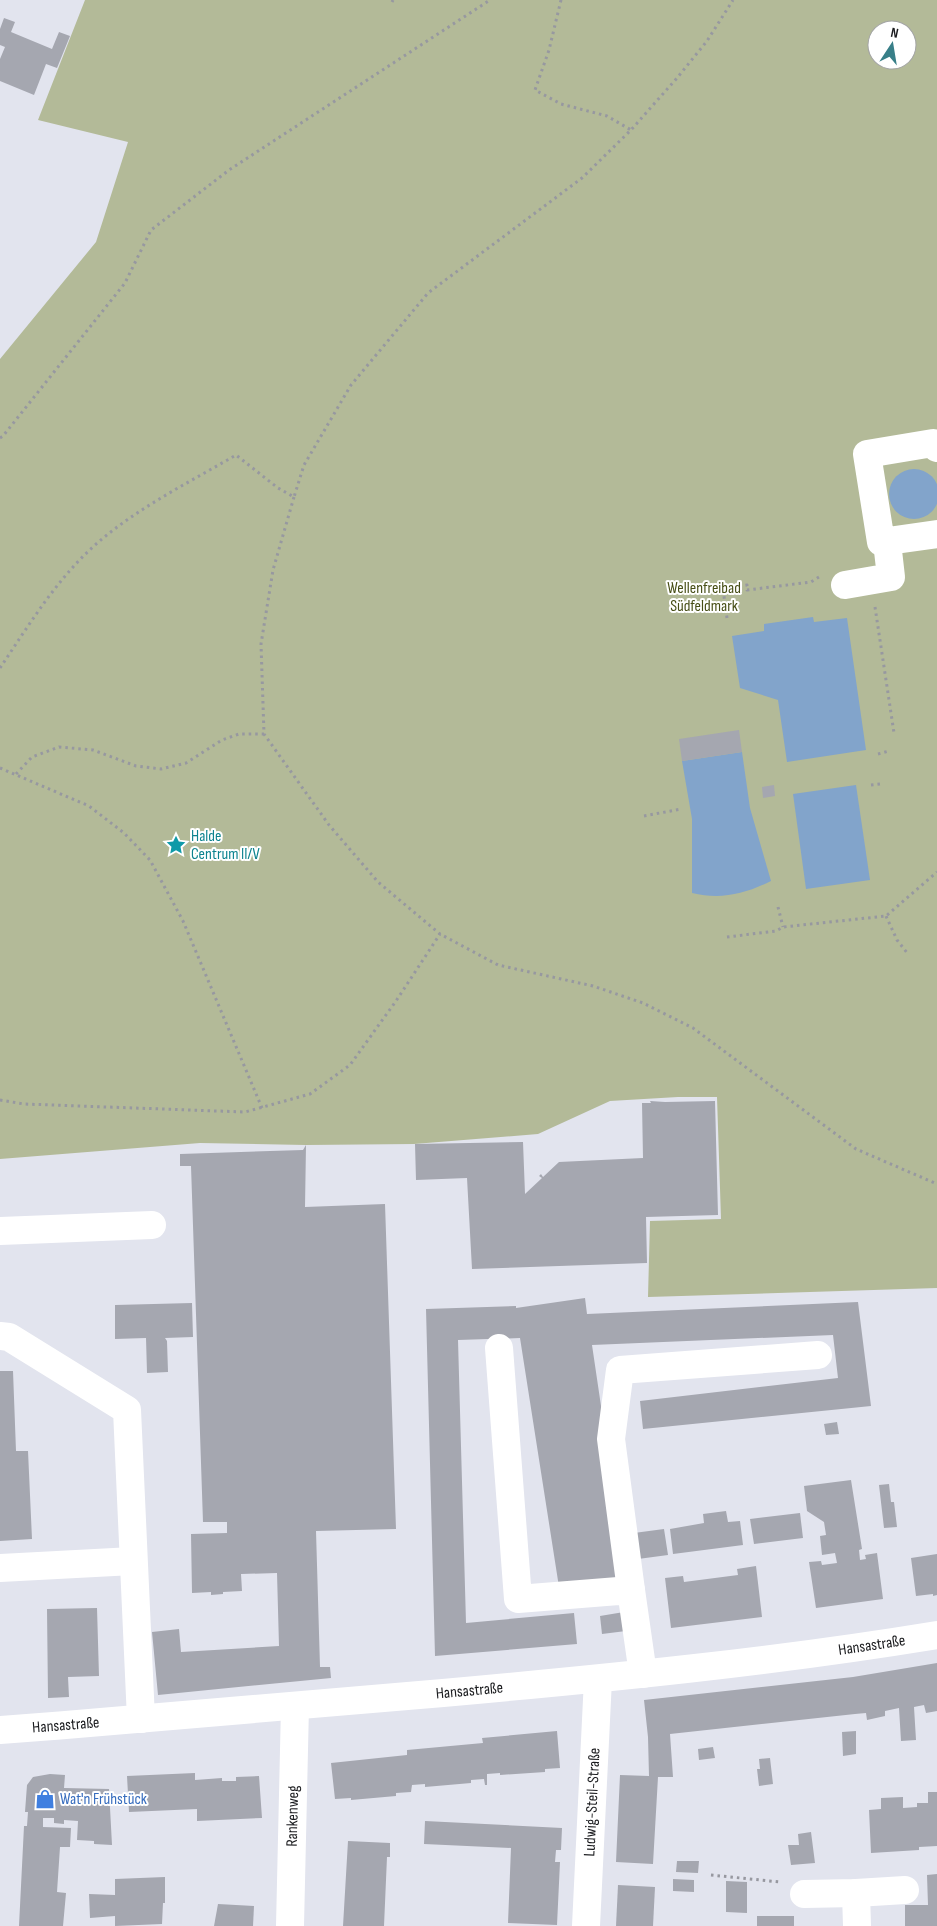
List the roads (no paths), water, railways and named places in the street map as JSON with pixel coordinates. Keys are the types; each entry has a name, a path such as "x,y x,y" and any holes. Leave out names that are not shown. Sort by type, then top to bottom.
{"street":[{"path":"937,448 933,443 867,454 881,542 937,534"},
{"path":"846,580 891,578 887,542"},
{"path":"0,1231 152,1225"},
{"path":"0,1336 9,1337 127,1410 141,1719"},
{"path":"499,1348 518,1599 631,1590"},
{"path":"643,1674 611,1439 620,1370 818,1355"},
{"path":"0,1568 134,1561"},
{"name":"Hansastraße","path":"0,1730 598,1679 806,1655 937,1635"},
{"name":"Ludwig-Steil-Straße","path":"586,1926 598,1679"},
{"name":"Rankenweg","path":"290,1926 295,1706"},
{"path":"804,1894 905,1890"},
{"path":"856,1893 857,1926"}],"water":[{"path":"914,469 932,476 939,494 932,512 914,519 896,512 889,494 896,476"},
{"path":"813,617 814,622 847,618 866,750 787,762 778,700 740,688 732,636 764,631 764,624"},
{"path":"742,752 750,808 771,881 752,889 723,896 692,893 692,819 682,761"},
{"path":"856,785 870,880 806,889 793,794"}],"place":[{"name":"Halde Centrum II/V","path":"176,845"},
{"name":"Wat'n Frühstück","path":"45,1799"}],"park label":[{"name":"Wellenfreibad Südfeldmark","path":"704,597"}]}
